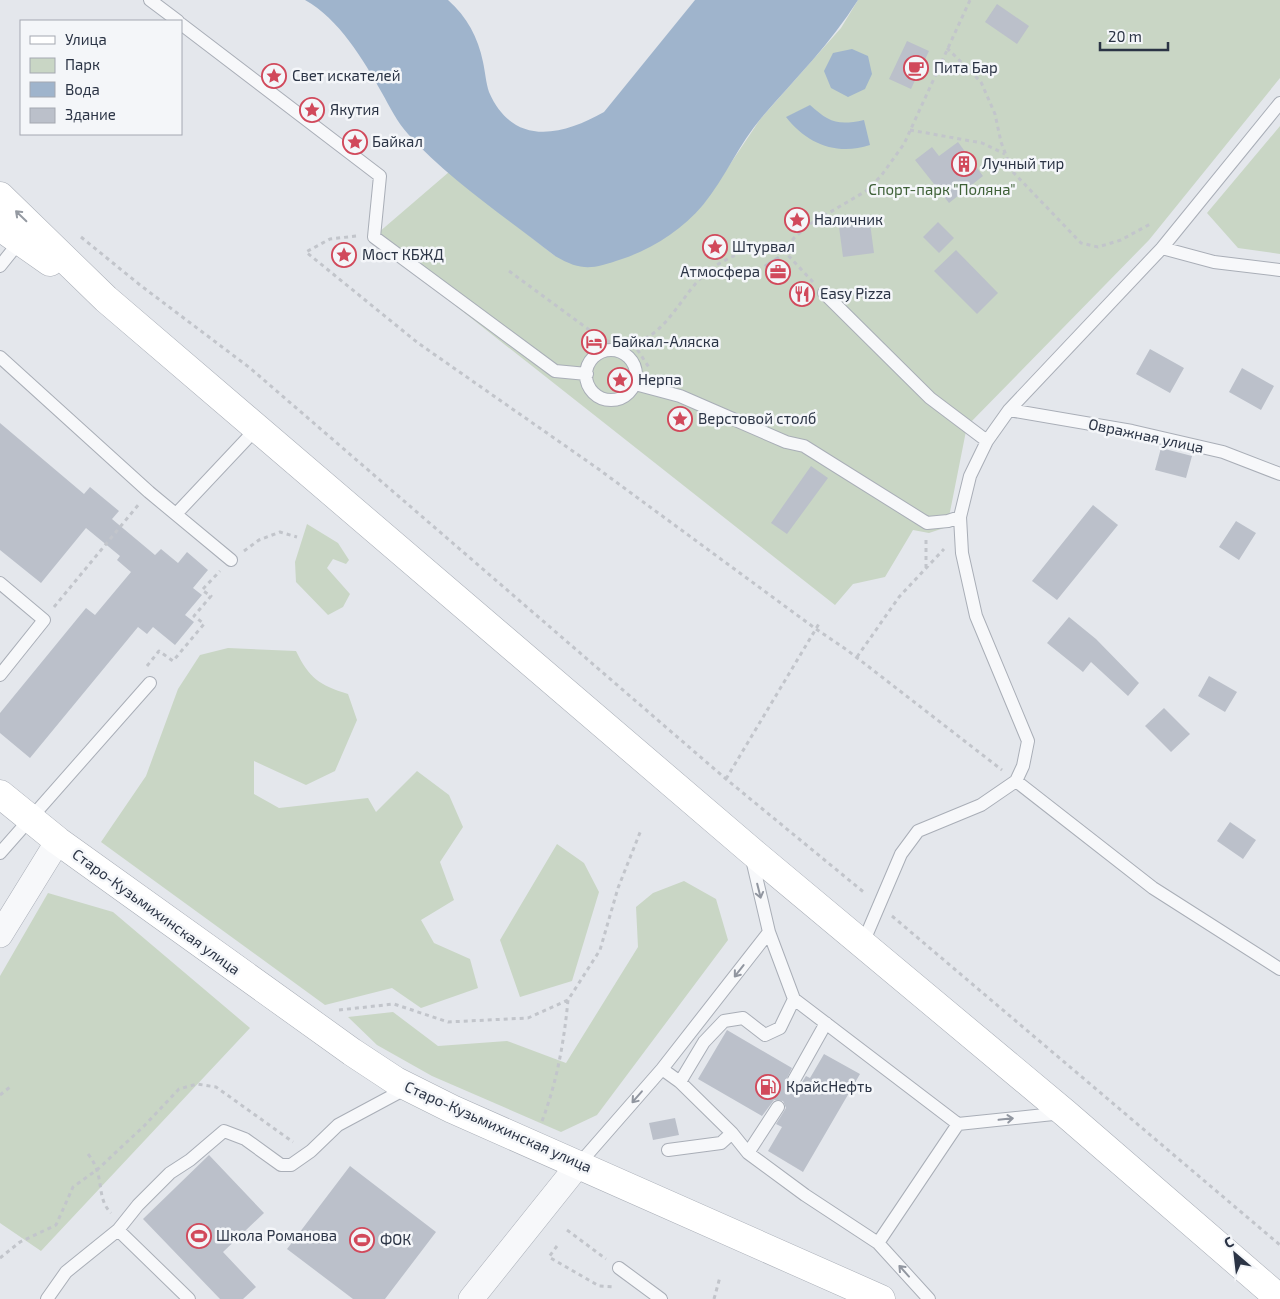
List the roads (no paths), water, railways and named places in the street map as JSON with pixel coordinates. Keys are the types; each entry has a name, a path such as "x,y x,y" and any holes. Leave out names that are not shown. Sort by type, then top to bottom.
{"main road":[{"path":"0,196 106,299 750,850 1065,1113 1280,1299"},
{"path":"10,234 106,299"},
{"name":"Старо-Кузьмихинская улица","path":"0,794 58,841 352,1052 408,1087 452,1109 881,1299"}],"street":[{"path":"0,935 58,841"},
{"path":"471,1299 579,1164"}],"lane":[{"path":"150,0 177,20"},
{"path":"182,25 380,176 374,236 555,372 587,374"},
{"path":"863,943 901,854 918,831 981,805 1016,781 1023,766 1028,741 976,616 962,553 960,517 970,476 987,441 1009,410 1162,248 1280,103"},
{"path":"0,266 10,234"},
{"path":"1162,248 1214,262 1280,270"},
{"path":"824,293 930,398 987,441"},
{"path":"610,350 619,351 632,360 636,368 635,384 624,396 608,400 594,392 589,386 587,374 590,362 595,355 610,350"},
{"path":"0,357 149,492 231,560"},
{"path":"635,384 680,396 786,442 804,446 927,523 948,522 960,517"},
{"name":"Овражная улица","path":"1009,410 1132,431 1222,452 1280,474"},
{"path":"176,514 257,428"},
{"path":"0,583 44,620 0,675"},
{"path":"0,853 150,682"},
{"path":"1016,781 1154,888 1280,969"},
{"path":"750,850 769,932 794,999 958,1124 1065,1113"},
{"path":"579,1164 662,1069 769,932"},
{"path":"680,1082 704,1042 724,1021 743,1018 765,1035 780,1028 794,999"},
{"path":"794,1080 826,1023"},
{"path":"662,1069 680,1082 732,1133 748,1153 805,1195 878,1243 929,1299"},
{"path":"47,1299 66,1272 120,1227 170,1173 190,1160 224,1131 245,1139 281,1165 291,1165 338,1125 408,1087"},
{"path":"748,1153 778,1107"},
{"path":"878,1243 958,1124"},
{"path":"668,1150 722,1143 732,1133"},
{"path":"120,1227 189,1299"},
{"path":"619,1268 662,1299"}],"water":[{"path":"305,0 448,0 461,13 475,36 481,53 489,92 499,110 511,122 525,129 540,132 572,127 604,112 695,0 858,0 824,46 754,127 711,195 686,223 666,238 633,255 595,267 581,267 555,256 460,183 424,151 400,124 367,67 349,41 329,18"},
{"path":"852,49 868,56 872,74 865,89 848,97 831,88 824,71 833,53"},
{"path":"810,105 828,119 834,121 847,123 864,120 870,145 846,149 834,148 813,141 786,117"}],"place":[{"name":"Пита Бар","path":"916,68"},
{"name":"Свет искателей","path":"274,76"},
{"name":"Якутия","path":"312,110"},
{"name":"Байкал","path":"355,142"},
{"name":"Лучный тир","path":"964,164"},
{"name":"Наличник","path":"797,220"},
{"name":"Штурвал","path":"715,247"},
{"name":"Мост КБЖД","path":"344,255"},
{"name":"Атмосфера","path":"778,272"},
{"name":"Easy Pizza","path":"802,294"},
{"name":"Байкал-Аляска","path":"594,342"},
{"name":"Нерпа","path":"620,380"},
{"name":"Верстовой столб","path":"680,419"},
{"name":"КрайсНефть","path":"768,1087"},
{"name":"Школа Романова","path":"199,1236"},
{"name":"ФОК","path":"362,1240"}],"park label":[{"name":"Спорт-парк \"Поляна\"","path":"942,190"}]}
